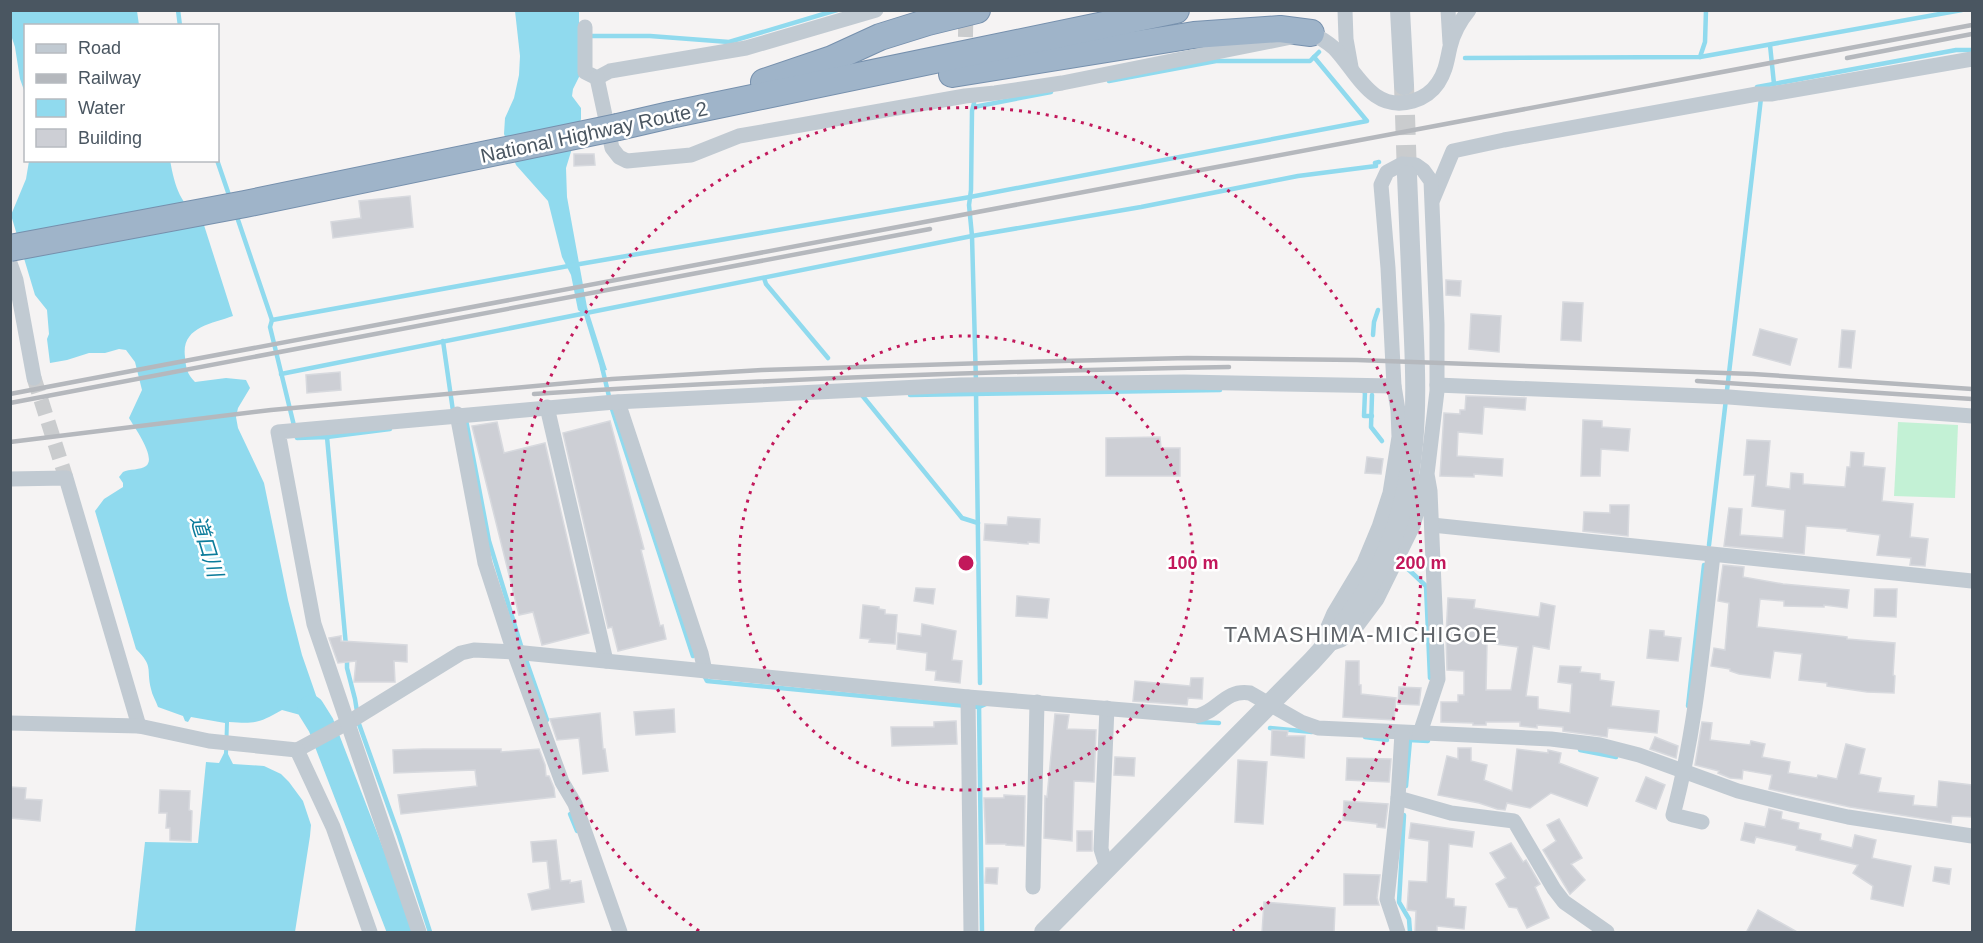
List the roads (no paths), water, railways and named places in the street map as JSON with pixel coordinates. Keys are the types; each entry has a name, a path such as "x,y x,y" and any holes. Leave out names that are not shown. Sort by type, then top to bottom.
{"highway":[{"path":"670,115 832,59 880,37 977,10"},
{"name":"National Highway Route 2","path":"10,248 246,204 1176,10"},
{"path":"784,92 832,95 1194,35 1280,29 1311,33"}],"street":[{"path":"597,78 610,71 746,48 876,10"},
{"path":"1346,10 1346,39 1352,70"},
{"path":"1400,10 1404,85"},
{"path":"1448,10 1450,46"},
{"path":"597,78 612,148 619,157 627,161 691,155 739,136 965,88 996,93 1062,83 1311,33 1333,47 1362,85 1377,97 1395,103 1410,102 1428,94 1440,81 1450,46 1459,24 1469,10"},
{"path":"585,34 585,72 597,78"},
{"path":"1433,199 1453,152 1504,140 1760,94 1972,59"},
{"path":"1396,165 1416,165 1428,176 1433,199 1437,385 1427,474 1413,526 1377,599 1353,631 1327,645 1328,627 1364,563 1390,493 1399,437 1381,184 1384,176 1396,165"},
{"path":"1044,933 1327,645 1357,604 1382,563 1408,484 1415,428 1416,378 1407,176"},
{"path":"10,263 16,280 34,378"},
{"path":"419,933 355,718 314,624 278,432 616,405 960,385 1184,382 1394,386"},
{"path":"1437,385 1726,397 1972,416"},
{"path":"616,405 670,557 705,671"},
{"path":"548,411 606,661"},
{"path":"458,419 485,562 520,653 562,782 575,804 620,933"},
{"path":"1420,733 1438,679 1432,525 1427,474"},
{"path":"10,479 66,478 139,726"},
{"path":"1432,525 1972,581"},
{"path":"1702,822 1673,815 1691,737 1713,555"},
{"path":"10,723 139,726 209,741 250,746 303,747 355,718 461,652 474,650 705,671 968,704 1037,706 1107,713 1201,716 1226,697 1243,692 1250,693 1301,722 1318,728 1551,739 1600,745 1639,755 1738,791 1794,805 1848,817 1972,836"},
{"path":"968,704 971,933"},
{"path":"1033,887 1037,706"},
{"path":"1107,713 1101,849 1107,868"},
{"path":"1398,933 1387,898 1398,798 1402,733"},
{"path":"303,747 370,933"},
{"path":"1398,798 1451,813 1514,821 1547,879 1564,902 1607,933"}],"water":[{"path":"11,10 137,11 139,24 24,24 24,90 11,35"},
{"path":"515,11 579,11 579,77 572,96 581,108 581,119 566,168 567,197 587,307 607,370 601,371 584,315 578,310 571,275 562,257 548,201 516,165 504,134 505,118 514,98 519,75 520,56"},
{"path":"29,162 170,162 180,194 189,208 203,222 233,316 199,328 193,333 185,347 186,368 195,382 226,378 246,380 250,388 238,408 236,417 238,428 264,483 288,600 302,655 319,704 332,721 315,733 304,716 282,710 257,722 229,722 228,754 233,764 264,766 281,774 303,801 311,825 295,932 135,932 145,842 198,843 206,762 219,763 224,753 225,723 191,717 188,722 183,716 158,707 152,691 147,664 136,649 95,511 104,499 123,487 119,477 123,472 144,467 149,462 147,450 129,418 142,390 135,362 126,350 89,353 50,363 47,310 35,295 11,215 26,179"}],"waterway":[{"path":"178,10 180,24"},
{"path":"589,36 650,36 729,42 837,10"},
{"path":"1700,57 1705,42 1706,10"},
{"path":"1465,58 1700,57 1962,10"},
{"path":"1770,45 1774,84"},
{"path":"1757,87 1956,50 1972,50"},
{"path":"1109,81 1216,61 1310,61 1319,52"},
{"path":"272,320 970,197 1367,121 1314,57"},
{"path":"974,107 1051,92"},
{"path":"1709,545 1761,98"},
{"path":"974,103 969,205 976,383"},
{"path":"218,162 230,198"},
{"path":"281,374 972,236 1141,207 1298,176 1376,166 1375,163 1379,162"},
{"path":"236,214 272,320 270,327 297,438 327,437 346,646"},
{"path":"764,278 766,284 828,358"},
{"path":"1373,335 1378,310"},
{"path":"443,341 453,411"},
{"path":"602,367 612,409 693,656"},
{"path":"910,395 1220,390"},
{"path":"1360,390 1365,392 1364,416 1372,416"},
{"path":"976,392 980,683"},
{"path":"861,394 962,518 978,523"},
{"path":"1372,395 1371,427 1382,441"},
{"path":"466,420 489,541 522,649"},
{"path":"327,437 390,429"},
{"path":"1688,706 1704,565"},
{"path":"1408,569 1426,586 1430,678"},
{"path":"347,657 347,668 359,724 430,932"},
{"path":"525,657 547,720"},
{"path":"705,677 707,681 956,705 979,707 986,704"},
{"path":"979,704 982,932"},
{"name":"道口川","path":"311,709 321,725 401,932"},
{"path":"1198,722 1219,723"},
{"path":"1270,728 1312,732"},
{"path":"1365,737 1387,740"},
{"path":"1409,740 1428,741"},
{"path":"1406,786 1410,740"},
{"path":"1580,750 1616,757"},
{"path":"570,814 577,831"},
{"path":"1404,815 1399,902 1409,919 1410,932"}],"tunnel":[{"path":"965,60 966,10"},
{"path":"1404,85 1407,175"},
{"path":"34,378 66,478"}],"railway":[{"path":"10,394 1972,25"},
{"path":"1847,58 1972,34"},
{"path":"10,403 930,229"},
{"path":"10,442 271,410 612,379 762,370 1019,362 1188,358 1357,360 1753,374 1972,389"},
{"path":"534,394 882,376 1229,367"},
{"path":"1697,381 1972,399"}],"district":[{"name":"TAMASHIMA-MICHIGOE","path":"1361,634"}]}
